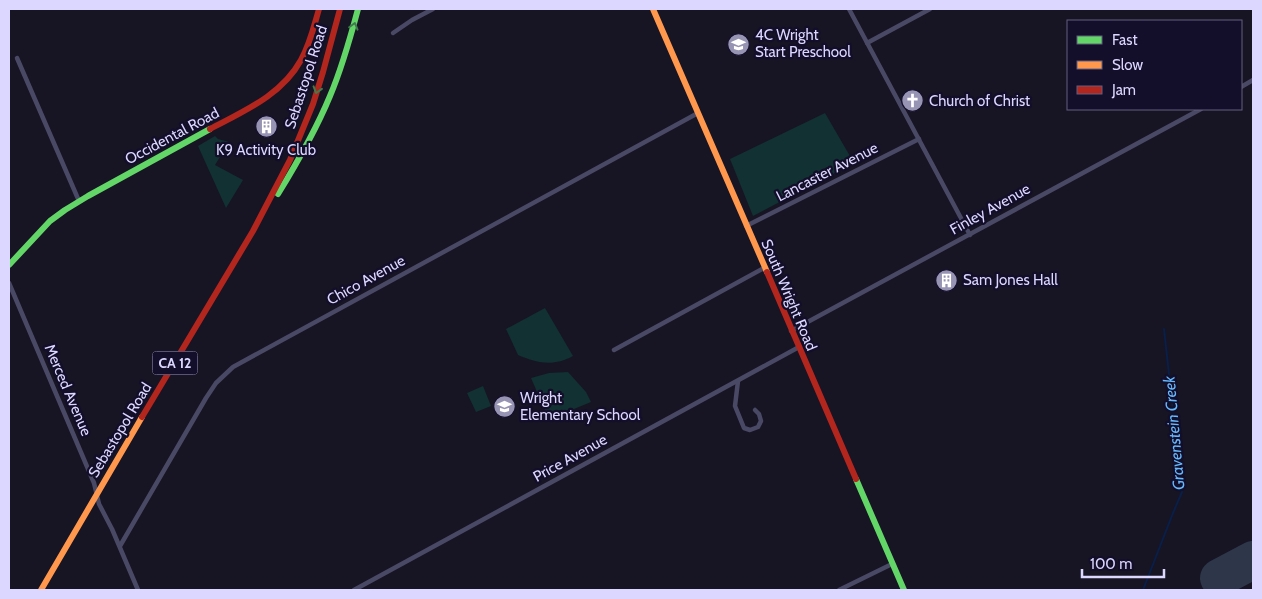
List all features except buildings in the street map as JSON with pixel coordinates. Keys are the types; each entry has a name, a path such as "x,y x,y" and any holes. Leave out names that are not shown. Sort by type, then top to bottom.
{"main road":[{"name":"Occidental Road","path":"9,265 57,215 79,201 262,101 279,89 296,70 303,58 319,9"},
{"name":"Sebastopol Road","path":"253,232 301,135 316,95 340,9"},
{"name":"Sebastopol Road","path":"41,590 253,232 286,181 318,123 338,77 358,9"},
{"name":"South Wright Road","path":"653,9 904,590"}],"street":[{"path":"393,33 433,9"},
{"path":"849,9 970,235"},
{"path":"867,43 930,9"},
{"path":"17,58 79,201"},
{"path":"1242,86 1253,80"},
{"name":"Finley Avenue","path":"791,331 1199,110"},
{"name":"Chico Avenue","path":"120,546 206,398 216,383 233,367 698,113"},
{"name":"Lancaster Avenue","path":"746,226 919,139"},
{"path":"614,350 764,268"},
{"name":"Merced Avenue","path":"9,283 81,451 94,483 99,504 120,546 138,590"},
{"name":"Price Avenue","path":"354,590 798,348"},
{"path":"738,381 735,406 744,428 750,430 758,427 762,421 755,410"},
{"path":"839,590 892,564"}],"green space":[{"path":"825,113 854,163 753,216 730,159"},
{"path":"215,136 218,139 229,142 215,165 243,180 226,208 198,146"},
{"path":"545,308 573,356 559,362 545,363 518,355 506,329"},
{"path":"568,372 586,392 591,402 552,418 548,417 531,378 549,373"},
{"path":"483,386 491,406 476,412 467,393"}],"waterway":[{"name":"Gravenstein Creek","path":"1143,590 1182,492 1164,329"}],"taxiway":[{"path":"1219,578 1225,590"}],"runway":[{"path":"1219,578 1253,560"}],"traffic: fast":[{"path":"278,194 325,109 342,64 358,9"},
{"path":"9,265 50,221 65,210 210,129"},
{"path":"856,479 904,590"}],"traffic: slow":[{"path":"653,9 767,272"},
{"path":"41,590 142,417"}],"traffic: jam":[{"path":"210,129 261,101 284,83 304,54 312,35 319,9"},
{"path":"142,417 253,231 290,160 313,104 340,9"},
{"path":"767,272 856,479"}],"place":[{"name":"4C Wright Start Preschool","path":"739,44"},
{"name":"Church of Christ","path":"913,101"},
{"name":"K9 Activity Club","path":"266,127"},
{"name":"Sam Jones Hall","path":"947,280"},
{"name":"Wright Elementary School","path":"504,407"}]}
